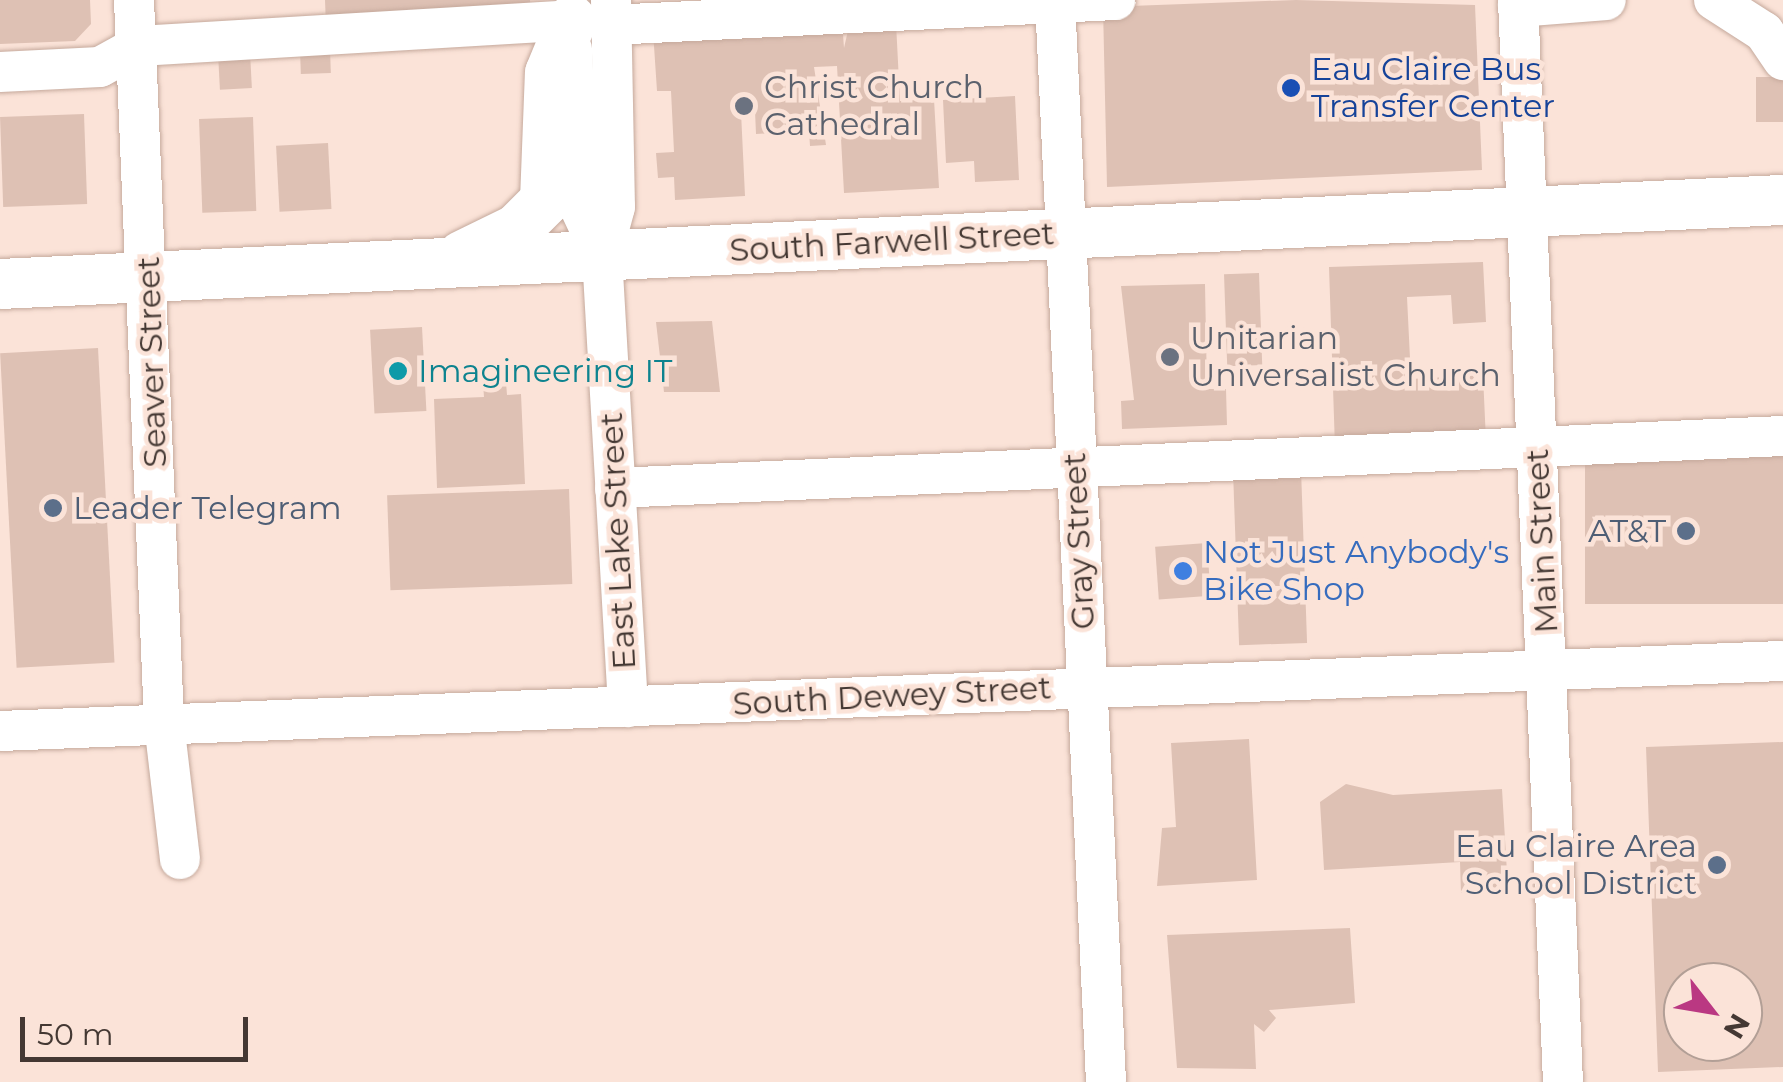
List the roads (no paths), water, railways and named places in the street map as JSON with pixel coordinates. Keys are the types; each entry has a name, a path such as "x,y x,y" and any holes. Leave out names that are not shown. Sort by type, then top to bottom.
{"main road":[{"path":"448,262 518,229 546,201 550,73 591,11"},
{"name":"South Farwell Street","path":"0,284 1783,200"}],"street":[{"name":"Seaver Street","path":"134,0 150,276 164,724 180,859"},
{"path":"0,72 100,67 138,46 591,11 1115,0"},
{"path":"1518,4 1606,0"},
{"path":"1714,0 1764,32 1783,60"},
{"name":"Gray Street","path":"1055,1 1062,234 1106,1082"},
{"name":"Main Street","path":"1518,4 1563,1082"},
{"name":"East Lake Street","path":"591,11 616,207 602,255 628,707"},
{"path":"615,488 1074,461 1538,448 1783,436"},
{"name":"South Dewey Street","path":"0,731 1086,687 1548,674 1783,661"}],"place":[{"name":"Eau Claire Bus Transfer Center","path":"1291,88"},
{"name":"Christ Church Cathedral","path":"744,106"},
{"name":"Unitarian Universalist Church","path":"1170,357"},
{"name":"Imagineering IT","path":"398,371"},
{"name":"Leader Telegram","path":"53,508"},
{"name":"AT&T","path":"1686,531"},
{"name":"Not Just Anybody's Bike Shop","path":"1183,571"},
{"name":"Eau Claire Area School District","path":"1717,865"}]}
